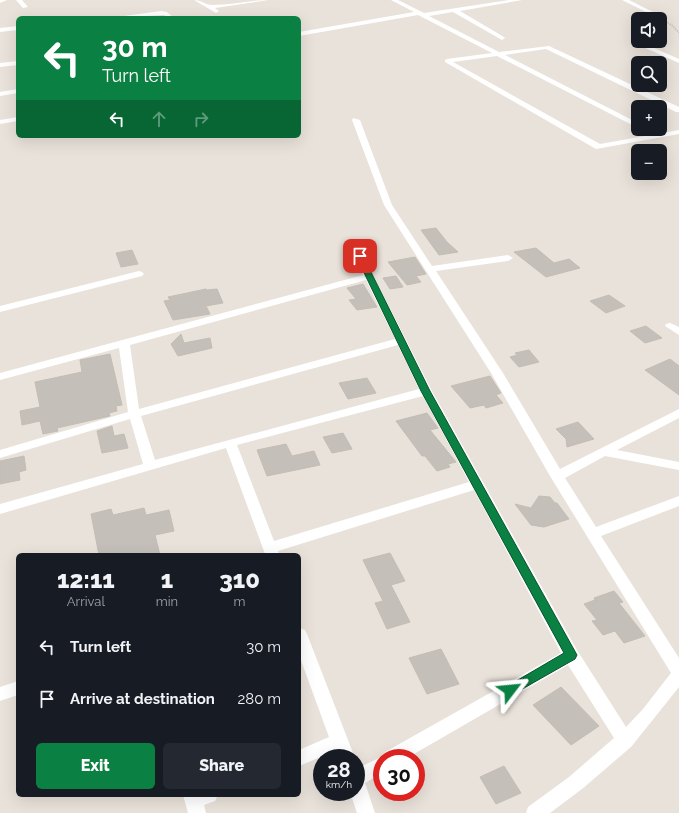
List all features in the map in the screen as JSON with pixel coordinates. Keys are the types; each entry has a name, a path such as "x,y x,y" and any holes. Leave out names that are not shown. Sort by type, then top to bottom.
{"street":[{"path":"0,1 4,0"},
{"path":"19,0 25,7"},
{"path":"197,0 220,14"},
{"path":"209,7 266,0"},
{"path":"394,0 631,122"},
{"path":"301,34 518,0"},
{"path":"625,0 650,12"},
{"path":"454,10 502,38"},
{"path":"132,16 161,13 165,13 169,16"},
{"path":"0,30 16,28"},
{"path":"658,136 599,147 447,61 547,47 679,110"},
{"path":"650,48 679,61"},
{"path":"0,65 16,63"},
{"path":"0,94 16,91"},
{"path":"0,122 16,118"},
{"path":"356,120 388,205 431,269 497,373 557,476 594,533 679,673 661,701 625,741 568,790 535,813"},
{"path":"667,134 679,132"},
{"path":"354,246 426,391 571,655 625,741"},
{"path":"431,269 508,258"},
{"path":"0,309 139,274"},
{"path":"0,377 370,276"},
{"path":"0,454 78,432 134,414 401,341"},
{"path":"124,343 134,414 150,466"},
{"path":"0,509 230,443 426,391"},
{"path":"557,476 679,413"},
{"path":"230,443 271,552 478,484"},
{"path":"605,452 679,466"},
{"path":"594,533 679,501"},
{"path":"301,639 343,749"},
{"path":"408,749 571,655"},
{"path":"0,694 16,689"},
{"path":"301,757 340,741"},
{"path":"362,801 366,813"}],"path":[{"path":"667,22 673,26 679,33"}],"building":[{"path":"436,228 447,242 458,252 439,255 421,230"},
{"path":"536,248 554,263 569,259 580,268 546,277 514,252"},
{"path":"132,250 138,264 121,267 116,253"},
{"path":"415,257 426,274 416,276 421,282 407,285 388,262"},
{"path":"396,276 403,287 390,289 383,278"},
{"path":"363,284 377,307 357,310 349,300 356,299 347,288"},
{"path":"206,289 217,289 223,303 206,306 210,314 173,320 164,301 170,300 168,297"},
{"path":"609,295 625,306 606,313 590,301"},
{"path":"646,326 662,338 645,343 630,331"},
{"path":"181,334 184,343 210,338 212,348 178,356 171,344"},
{"path":"529,350 539,362 519,367 510,357 517,355 515,353"},
{"path":"110,354 122,405 116,406 117,411 109,413 110,416 57,428 58,431 43,434 40,421 22,425 20,411 40,407 35,382 82,372 80,360"},
{"path":"670,359 679,366 679,395 645,370"},
{"path":"490,376 501,393 496,395 503,403 486,408 484,405 470,408 451,386"},
{"path":"367,378 376,393 348,399 339,383"},
{"path":"427,413 438,428 430,430 456,462 448,464 450,467 437,471 425,456 422,456 396,421"},
{"path":"578,422 594,439 567,447 566,439 556,429"},
{"path":"112,426 114,436 124,434 128,448 102,453 97,431"},
{"path":"343,433 352,449 332,453 323,437"},
{"path":"286,444 292,456 314,451 320,465 267,476 257,450"},
{"path":"24,456 26,470 19,472 20,480 0,484 0,461"},
{"path":"539,496 550,497 555,503 557,503 569,519 544,527 531,525 515,504 531,508"},
{"path":"144,508 146,515 169,510 174,531 155,535 160,553 99,553 91,514 111,509 113,515"},
{"path":"390,553 405,581 391,585 410,622 387,629 375,603 383,601 363,560"},
{"path":"614,591 623,602 619,603 645,636 624,643 615,631 603,635 592,621 597,620 584,604 595,600 594,598"},
{"path":"441,649 459,684 427,694 409,658"},
{"path":"561,687 599,726 571,745 533,705"},
{"path":"504,766 521,793 496,804 480,777"}],"route":[{"path":"360,256 426,391 571,655 530,680 510,690"}]}
